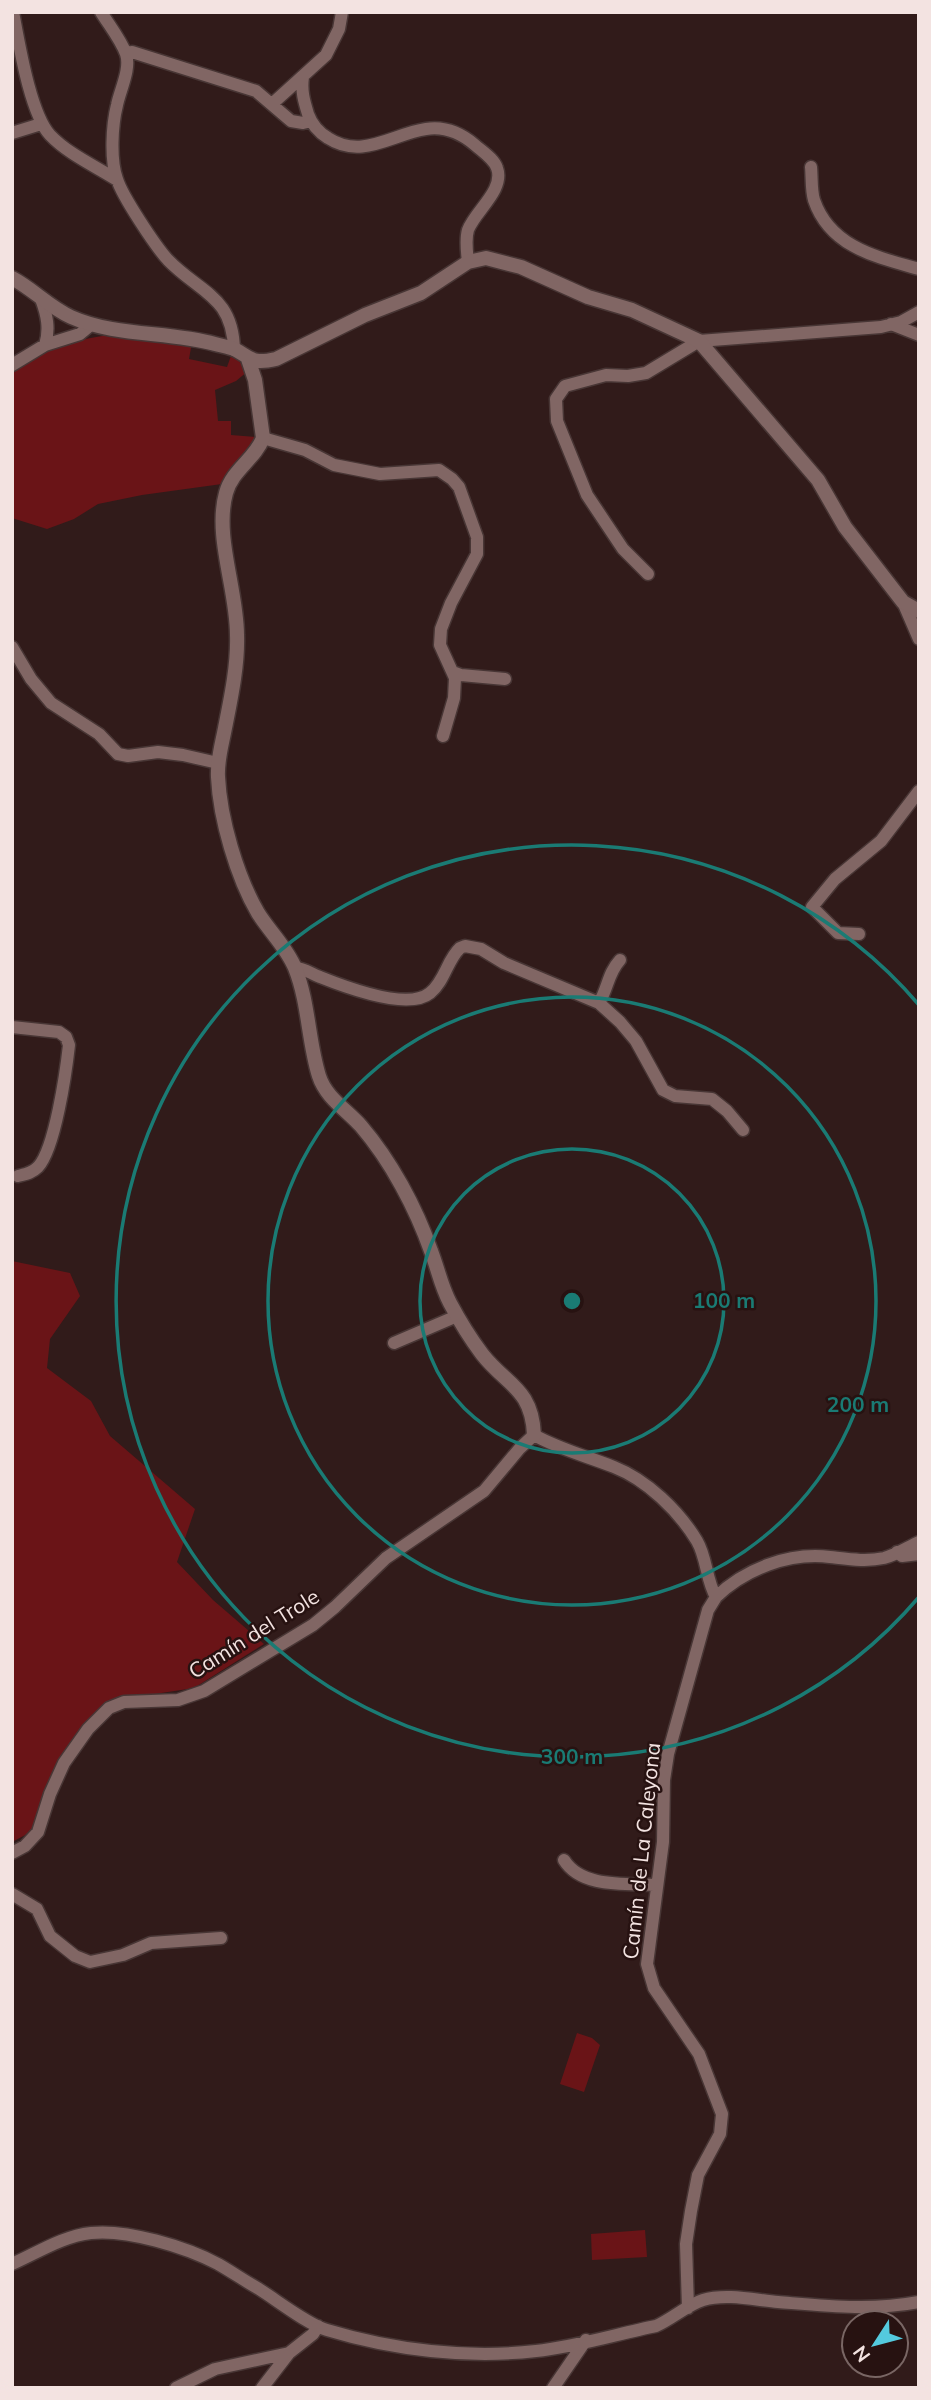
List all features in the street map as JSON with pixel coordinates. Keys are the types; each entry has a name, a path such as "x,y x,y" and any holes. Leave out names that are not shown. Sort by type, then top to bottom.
{"street":[{"path":"13,12 22,65 41,124 69,150 117,180"},
{"path":"102,12 126,54 127,65 113,125 117,180 134,211 167,259 217,300 228,315 234,333 234,349"},
{"path":"272,104 326,55 339,29 342,12"},
{"path":"126,54 132,52 256,91 291,121 311,121"},
{"path":"303,77 303,95 311,121 323,135 336,144 379,145 427,128 452,130 466,137 484,152 498,169 498,178 494,191 468,230 468,262"},
{"path":"12,133 41,124"},
{"path":"811,167 813,197 820,214 844,242 870,256 919,269"},
{"path":"12,278 70,316 92,324 190,337 234,349 248,359 260,362 275,359 365,315 421,293 468,262 486,258 521,267 588,298 632,310 699,341 818,480 845,527 902,602 919,639"},
{"path":"41,299 48,328 45,345"},
{"path":"648,574 623,549 591,502 557,421 556,399 565,386 606,375 628,376 654,370 699,341 891,324 901,322 919,312"},
{"path":"12,365 45,345 80,334 92,324"},
{"path":"891,324 919,335"},
{"path":"248,359 255,380 262,438 260,445 237,470 227,488 222,508 237,624 237,645 230,702 218,763 218,778 225,825 237,864 257,911 295,968 320,1078 335,1101 361,1126 400,1183 432,1252 440,1283 457,1316 483,1355 505,1375 525,1399 533,1420 534,1435 584,1458 615,1467 634,1477 670,1506 697,1541 716,1597 743,1575 770,1564 815,1557 863,1560 885,1558 919,1542"},
{"path":"262,438 305,450 334,465 380,474 439,470 452,479 464,497 477,542 477,554 451,603 441,629 440,645 443,657 453,672 454,698 443,736"},
{"path":"902,602 919,611"},
{"path":"12,647 31,678 51,703 99,734 118,754 128,756 158,752 218,763"},
{"path":"453,672 505,679"},
{"path":"859,934 838,933 812,907 835,879 881,841 919,790"},
{"path":"295,968 303,968 318,976 394,999 419,999 436,987 460,948 473,947 599,1003 636,1041 663,1090 675,1096 712,1099 727,1111 743,1130"},
{"path":"599,1003 611,970 620,960"},
{"path":"12,1027 59,1032 69,1045 57,1124 41,1165 32,1173 18,1176"},
{"path":"394,1343 457,1316"},
{"name":"Camín del Trole","path":"12,1853 25,1846 38,1832 50,1794 64,1763 88,1729 109,1708 124,1702 178,1700 204,1691 313,1625 386,1558 484,1491 534,1435"},
{"path":"897,1552 902,1556 919,1554"},
{"name":"Camín de La Caleyona","path":"688,2308 686,2244 691,2211 698,2175 720,2134 722,2114 699,2054 648,1975 648,1949 663,1842 664,1780 668,1754 708,1610 716,1597"},
{"path":"564,1860 573,1871 591,1880 657,1885"},
{"path":"12,1894 37,1909 50,1936 75,1956 90,1962 123,1955 151,1943 221,1938"},
{"path":"12,2264 77,2236 92,2233 134,2237 194,2253 217,2264 318,2326 387,2344 428,2350 492,2353 538,2351 656,2326 702,2300 725,2297 846,2308 886,2308 919,2302"},
{"path":"262,2388 289,2353 313,2334 318,2326"},
{"path":"553,2388 586,2340"},
{"path":"176,2388 215,2369 289,2353"}],"shaded area":[{"path":"118,334 192,342 189,359 227,367 232,353 248,371 236,381 215,390 218,421 231,421 231,435 257,437 232,467 222,484 98,504 74,519 47,529 12,518 12,370 63,345"},
{"path":"12,1261 70,1273 80,1296 50,1339 47,1368 91,1401 110,1436 195,1509 177,1562 213,1600 264,1644 194,1688 109,1701 69,1755 31,1832 12,1842"},
{"path":"577,2033 592,2038 600,2045 584,2092 560,2084"},
{"path":"645,2230 647,2257 592,2260 591,2234"}]}
